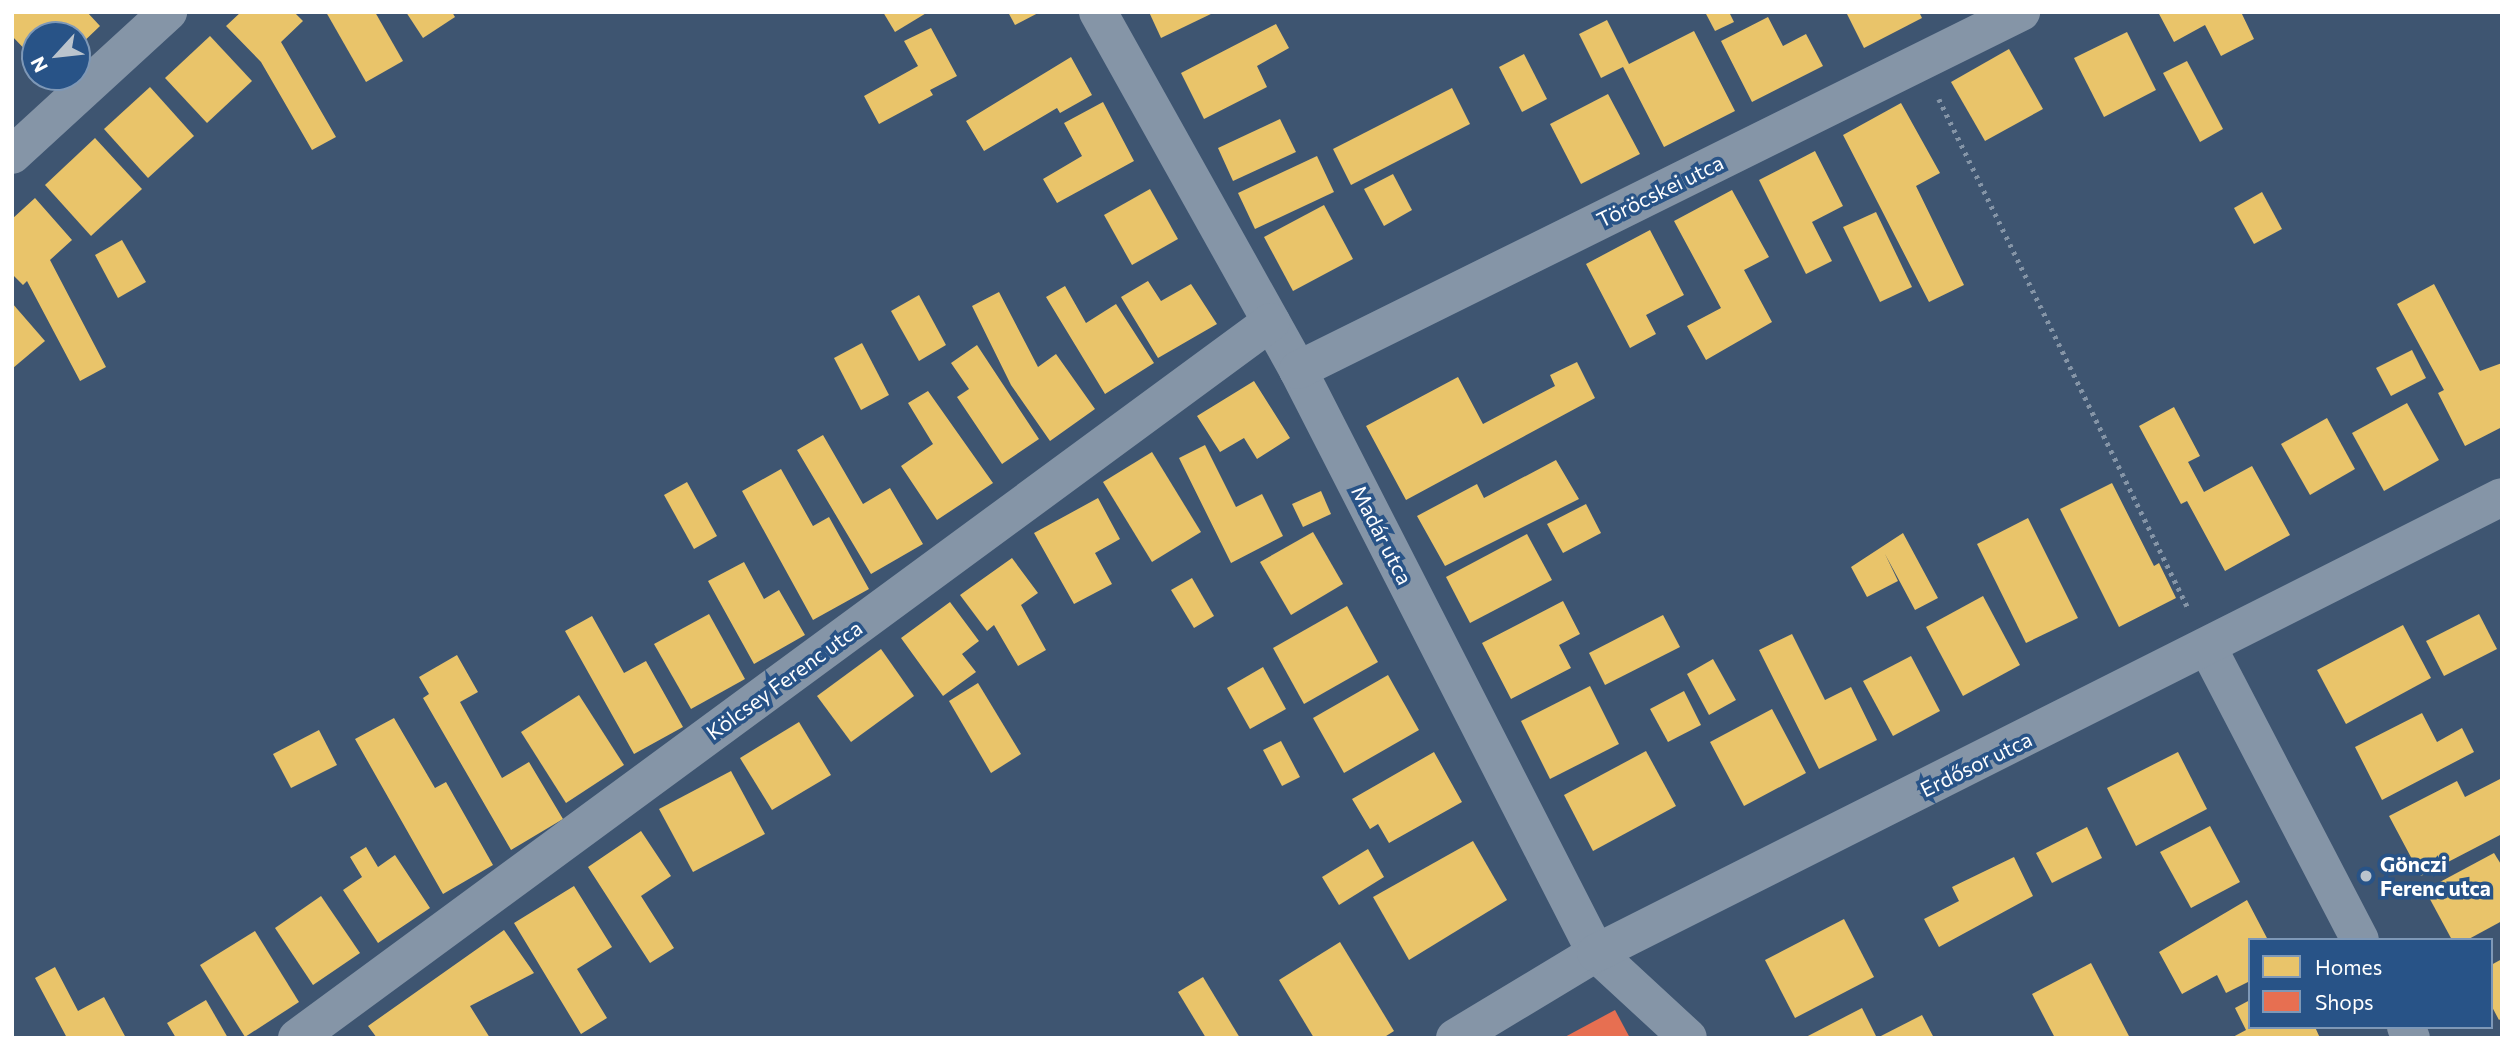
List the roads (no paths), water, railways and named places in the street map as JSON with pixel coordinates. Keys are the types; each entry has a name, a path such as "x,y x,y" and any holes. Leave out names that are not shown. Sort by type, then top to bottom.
{"street":[{"path":"12,155 168,12"},
{"name":"Madár utca","path":"1098,12 1298,370 1596,953 1688,1038"},
{"name":"Töröcskei utca","path":"1298,370 2021,12"},
{"name":"Kölcsey Ferenc utca","path":"298,1038 1271,322"},
{"name":"Erdősor utca","path":"1455,1038 1596,953 2208,648 2502,497"},
{"path":"2208,648 2359,938"}],"place":[{"name":"Gönczi Ferenc utca","path":"2366,876"}]}
